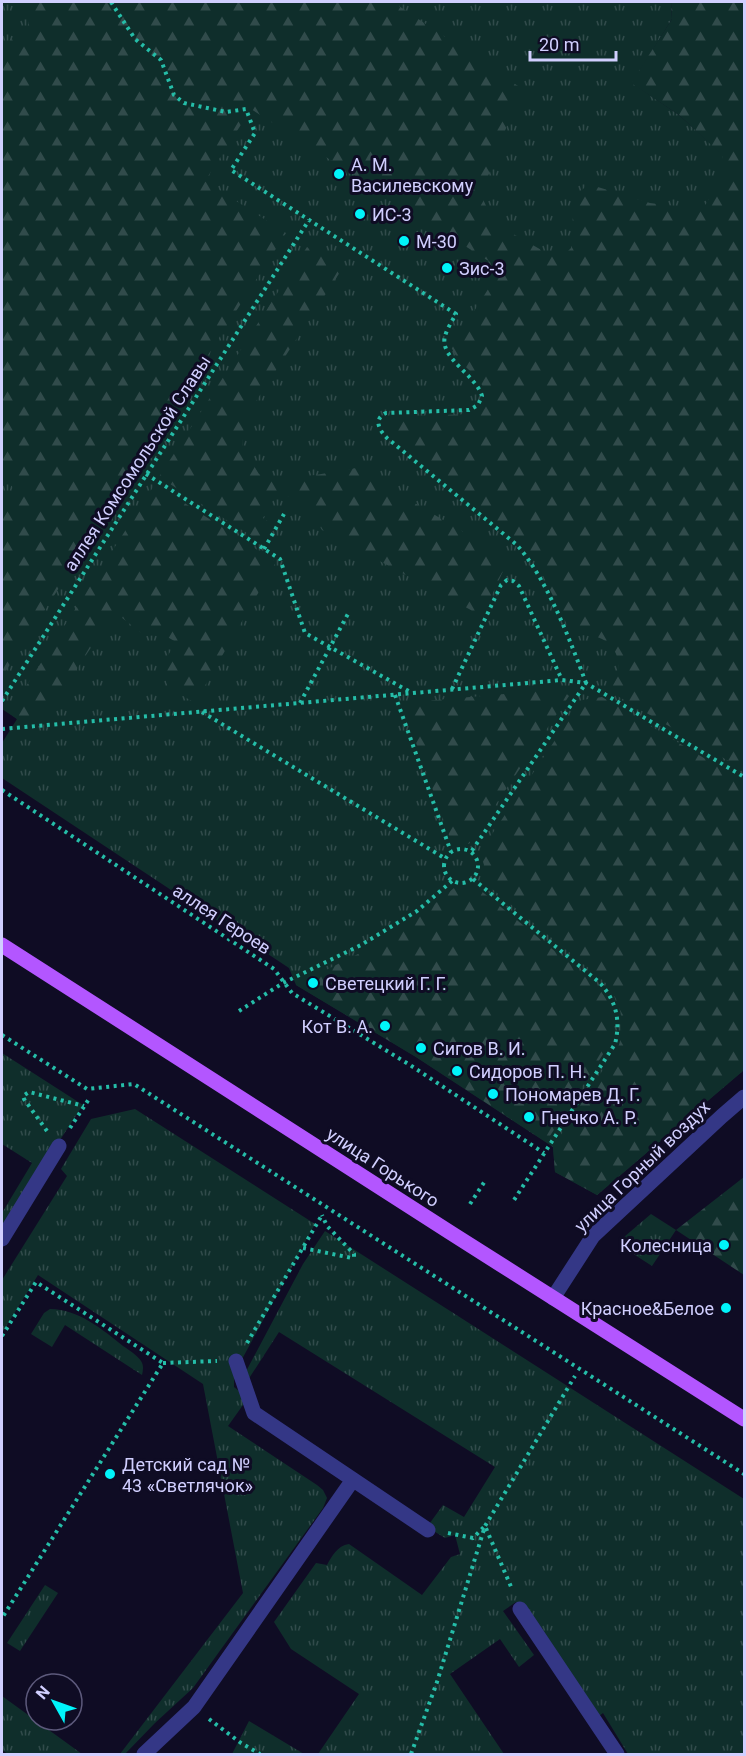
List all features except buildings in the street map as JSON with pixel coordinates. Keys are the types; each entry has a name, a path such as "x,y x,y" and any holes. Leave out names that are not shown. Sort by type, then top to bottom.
{"main road":[{"name":"улица Горького","path":"2,945 744,1419"}],"street":[{"name":"улица Горный воздух","path":"553,1298 593,1236 744,1098"},
{"path":"2,1239 59,1146"},
{"path":"236,1361 254,1413 428,1530"},
{"path":"144,1755 194,1707 352,1480"},
{"path":"520,1609 617,1755"}],"path":[{"path":"111,2 135,39 161,60 174,95 184,103 226,112 246,109 255,133 231,170 456,314 444,338 446,352 480,387 482,396 478,405 470,410 386,413 378,421 379,430 517,545 531,561 569,640 586,683"},
{"name":"аллея Комсомольской Славы","path":"2,701 309,220"},
{"path":"146,474 280,559 305,633 412,693"},
{"path":"264,549 284,514"},
{"path":"452,690 501,585 507,580 519,586 562,680"},
{"path":"300,703 349,612"},
{"path":"2,729 562,680 586,683 744,777"},
{"path":"471,852 586,683"},
{"path":"395,694 451,852"},
{"path":"201,711 446,859"},
{"name":"аллея Героев","path":"2,790 273,969 292,993 410,1065 544,1153"},
{"path":"465,849 471,852 478,865 477,873 467,883 452,881 444,871 446,859 451,852 465,849"},
{"path":"473,879 599,982 607,990 617,1011 619,1022 615,1044 514,1200"},
{"path":"239,1011 284,983 361,945 417,911 452,881"},
{"path":"2,1035 87,1089 134,1084 744,1474"},
{"path":"59,1146 23,1096 29,1092 84,1106 89,1099"},
{"path":"470,1204 485,1181"},
{"path":"2,1336 36,1282 164,1363 236,1361 322,1215 327,1227 354,1254 352,1258 303,1248"},
{"path":"2,1618 164,1363"},
{"path":"411,1755 437,1682 485,1526 575,1376"},
{"path":"428,1530 473,1538 485,1526"},
{"path":"485,1526 520,1609"},
{"path":"194,1707 260,1755"}],"green space":[{"path":"2,2 671,2 672,19 632,83 679,115 723,155 744,238 744,1070 597,1195 555,1172 553,1147 416,1057 296,985 289,968 2,778 2,743 17,719 2,709"},
{"path":"24,2 393,2 521,88 481,195 494,223 559,260 571,248 574,198 588,184 650,203 702,210 725,174 722,155 679,115 631,83 672,19 671,2 744,2 744,770 609,691 616,680 618,668 614,649 597,637 586,635 573,637 535,559 520,542 383,428 382,422 387,417 470,414 481,408 487,396 483,387 455,355 449,338 455,341 501,269 251,109 205,181 286,233 2,677 2,498 14,492 2,457 2,47 28,26 31,8"},
{"path":"307,247 342,269 245,418 242,447 259,474 281,481 356,468 497,552 505,567 482,616 322,530 307,507 278,491 263,518 269,522 258,540 159,477"},
{"path":"155,484 276,562 195,703 168,687 161,667 176,642 164,635 145,636 121,617 109,620 46,716 17,719 9,713"},
{"path":"561,689 569,696 469,844 458,842 452,844 402,703"},
{"path":"602,697 744,782 744,1070 597,1195 555,1172 553,1147 619,1045 622,1027 620,1010 613,994 602,979 480,879 484,865 480,852 582,700"},
{"path":"474,885 596,985 609,1002 612,1012 614,1022 611,1042 546,1142 416,1057 296,985 364,951 420,916 454,888 461,890"},
{"path":"2,1053 83,1105 2,1228 2,1213 32,1163 2,1144"},
{"path":"135,1109 315,1224 234,1374 234,1387 248,1398 228,1426 317,1485 327,1498 323,1508 193,1688 125,1754 120,1754 243,1593 203,1384 38,1275 2,1333 2,1280 67,1176 61,1169 91,1119"},
{"path":"744,1177 744,1275 676,1230"},
{"path":"651,1214 676,1230 652,1266 621,1246 624,1237"},
{"path":"325,1231 744,1499 744,1754 628,1754 603,1713 595,1719 516,1602 503,1611 534,1655 519,1667 500,1639 450,1674 504,1754 318,1754 359,1694 291,1649 274,1622 316,1563 327,1565 338,1549 349,1544 422,1595 451,1557 460,1554 455,1535 445,1538 427,1527 443,1505 464,1517 495,1467 279,1332 246,1383 253,1388 252,1390 242,1379 303,1264"},
{"path":"50,1309 70,1312 98,1327 139,1359 143,1366 142,1375 65,1325 52,1347 31,1334 44,1313"},
{"path":"45,1585 58,1593 20,1651 7,1643"},
{"path":"2,1696 24,1712 24,1732 52,1732 82,1754 8,1754 2,1750"},
{"path":"249,1721 304,1754 232,1754"}],"place":[{"name":"А. М. Василевскому","path":"339,174"},
{"name":"ИС-3","path":"360,214"},
{"name":"М-30","path":"404,241"},
{"name":"Зис-3","path":"447,268"},
{"name":"Светецкий Г. Г.","path":"313,983"},
{"name":"Кот В. А.","path":"385,1026"},
{"name":"Сигов В. И.","path":"421,1048"},
{"name":"Сидоров П. Н.","path":"457,1071"},
{"name":"Пономарев Д. Г.","path":"493,1094"},
{"name":"Гнечко А. Р.","path":"529,1117"},
{"name":"Колесница","path":"724,1245"},
{"name":"Красное&Белое","path":"726,1308"},
{"name":"Детский сад № 43 «Светлячок»","path":"110,1474"}]}
